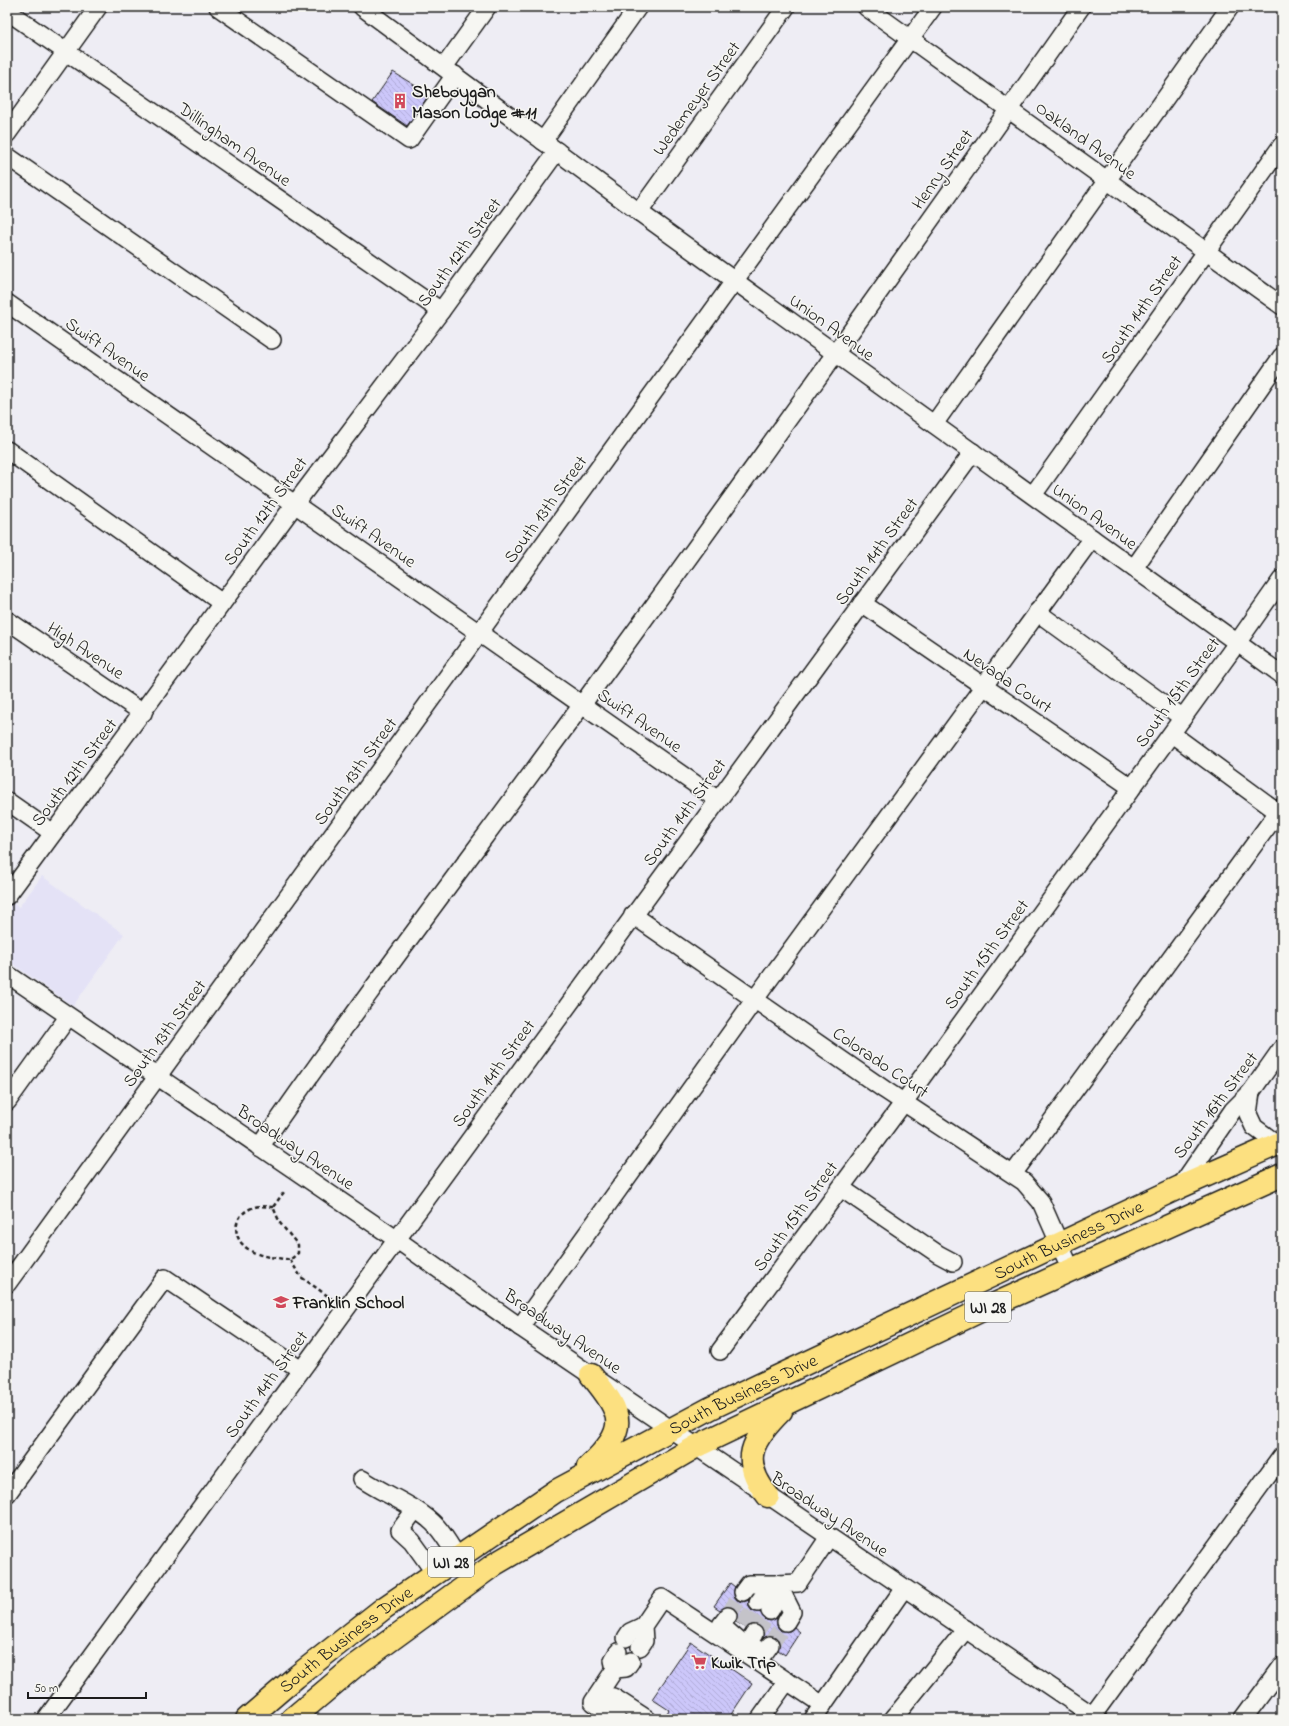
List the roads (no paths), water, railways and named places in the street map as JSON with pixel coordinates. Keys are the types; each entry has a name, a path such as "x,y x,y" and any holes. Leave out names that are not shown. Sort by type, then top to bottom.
{"main road":[{"name":"South Business Drive","path":"247,1719 296,1677 384,1608 556,1491 670,1429 1059,1243 1280,1143"},
{"name":"South Business Drive","path":"292,1719 355,1666 495,1564 697,1446 982,1310 1282,1175"},
{"path":"574,1481 600,1456 617,1432 618,1420 616,1409 608,1396 591,1375"},
{"path":"768,1496 759,1485 753,1472 752,1451 756,1438 789,1402"}],"street":[{"path":"7,134 98,7"},
{"path":"218,7 409,140 487,7"},
{"name":"Union Avenue","path":"362,7 639,212 1282,675"},
{"path":"543,141 638,7"},
{"name":"Wedemeyer Street","path":"639,212 786,7"},
{"name":"Oakland Avenue","path":"866,7 1282,306"},
{"name":"South 13th Street","path":"7,1284 933,7"},
{"name":"Henry Street","path":"260,1147 332,1044 582,704 836,354 1081,7"},
{"path":"934,424 1230,7"},
{"name":"Dillingham Avenue","path":"7,11 441,311"},
{"name":"South 14th Street","path":"1033,495 1282,145"},
{"name":"South 12th Street","path":"7,896 143,713 295,504 441,311 557,151"},
{"path":"7,156 272,340"},
{"name":"Swift Avenue","path":"7,303 480,632 718,800"},
{"path":"1134,568 1282,356"},
{"path":"7,450 222,603"},
{"name":"South 14th Street","path":"46,1719 973,452"},
{"path":"520,1327 755,999 982,686 1092,538"},
{"name":"South 15th Street","path":"720,1351 904,1102 1172,734 1282,579"},
{"name":"Nevada Court","path":"862,603 1132,788"},
{"path":"1037,612 1183,718"},
{"name":"High Avenue","path":"7,620 143,713"},
{"path":"1013,1174 1280,813 1172,734"},
{"path":"7,801 53,834"},
{"name":"Colorado Court","path":"634,915 904,1102 1026,1184 1037,1195 1071,1270"},
{"name":"Broadway Avenue","path":"7,974 396,1239 520,1327 966,1629 1094,1718"},
{"path":"7,1102 68,1017"},
{"name":"South 16th Street","path":"1180,1187 1236,1106 1251,1092 1282,1048"},
{"path":"1251,1092 1248,1114 1254,1127 1280,1143"},
{"path":"840,1188 938,1254 953,1262"},
{"path":"7,1494 165,1278 301,1370"},
{"path":"1094,1718 1282,1456"},
{"path":"362,1478 379,1490 415,1510 437,1527 458,1558"},
{"path":"415,1510 400,1530 412,1541 435,1573"},
{"path":"743,1592 749,1584 798,1582 829,1537"},
{"path":"764,1607 766,1592 778,1584"},
{"path":"778,1584 792,1612 786,1622"},
{"path":"813,1719 904,1588"},
{"path":"617,1719 593,1702 615,1669 626,1668 630,1632 643,1626 662,1598 744,1638 787,1681 823,1705"},
{"path":"728,1616 722,1625 765,1652 770,1645"},
{"path":"894,1719 966,1629"},
{"path":"1243,1719 1282,1666"},
{"path":"760,1719 787,1681"},
{"path":"601,1708 613,1697 647,1719"}],"tunnel":[{"path":"728,1616 743,1592"},
{"path":"742,1626 758,1603"},
{"path":"754,1634 770,1611"},
{"path":"770,1645 786,1622"}],"place":[{"name":"Sheboygan Mason Lodge #11","path":"400,101"},
{"name":"Franklin School","path":"281,1302"},
{"name":"Kwik Trip","path":"699,1662"}]}
